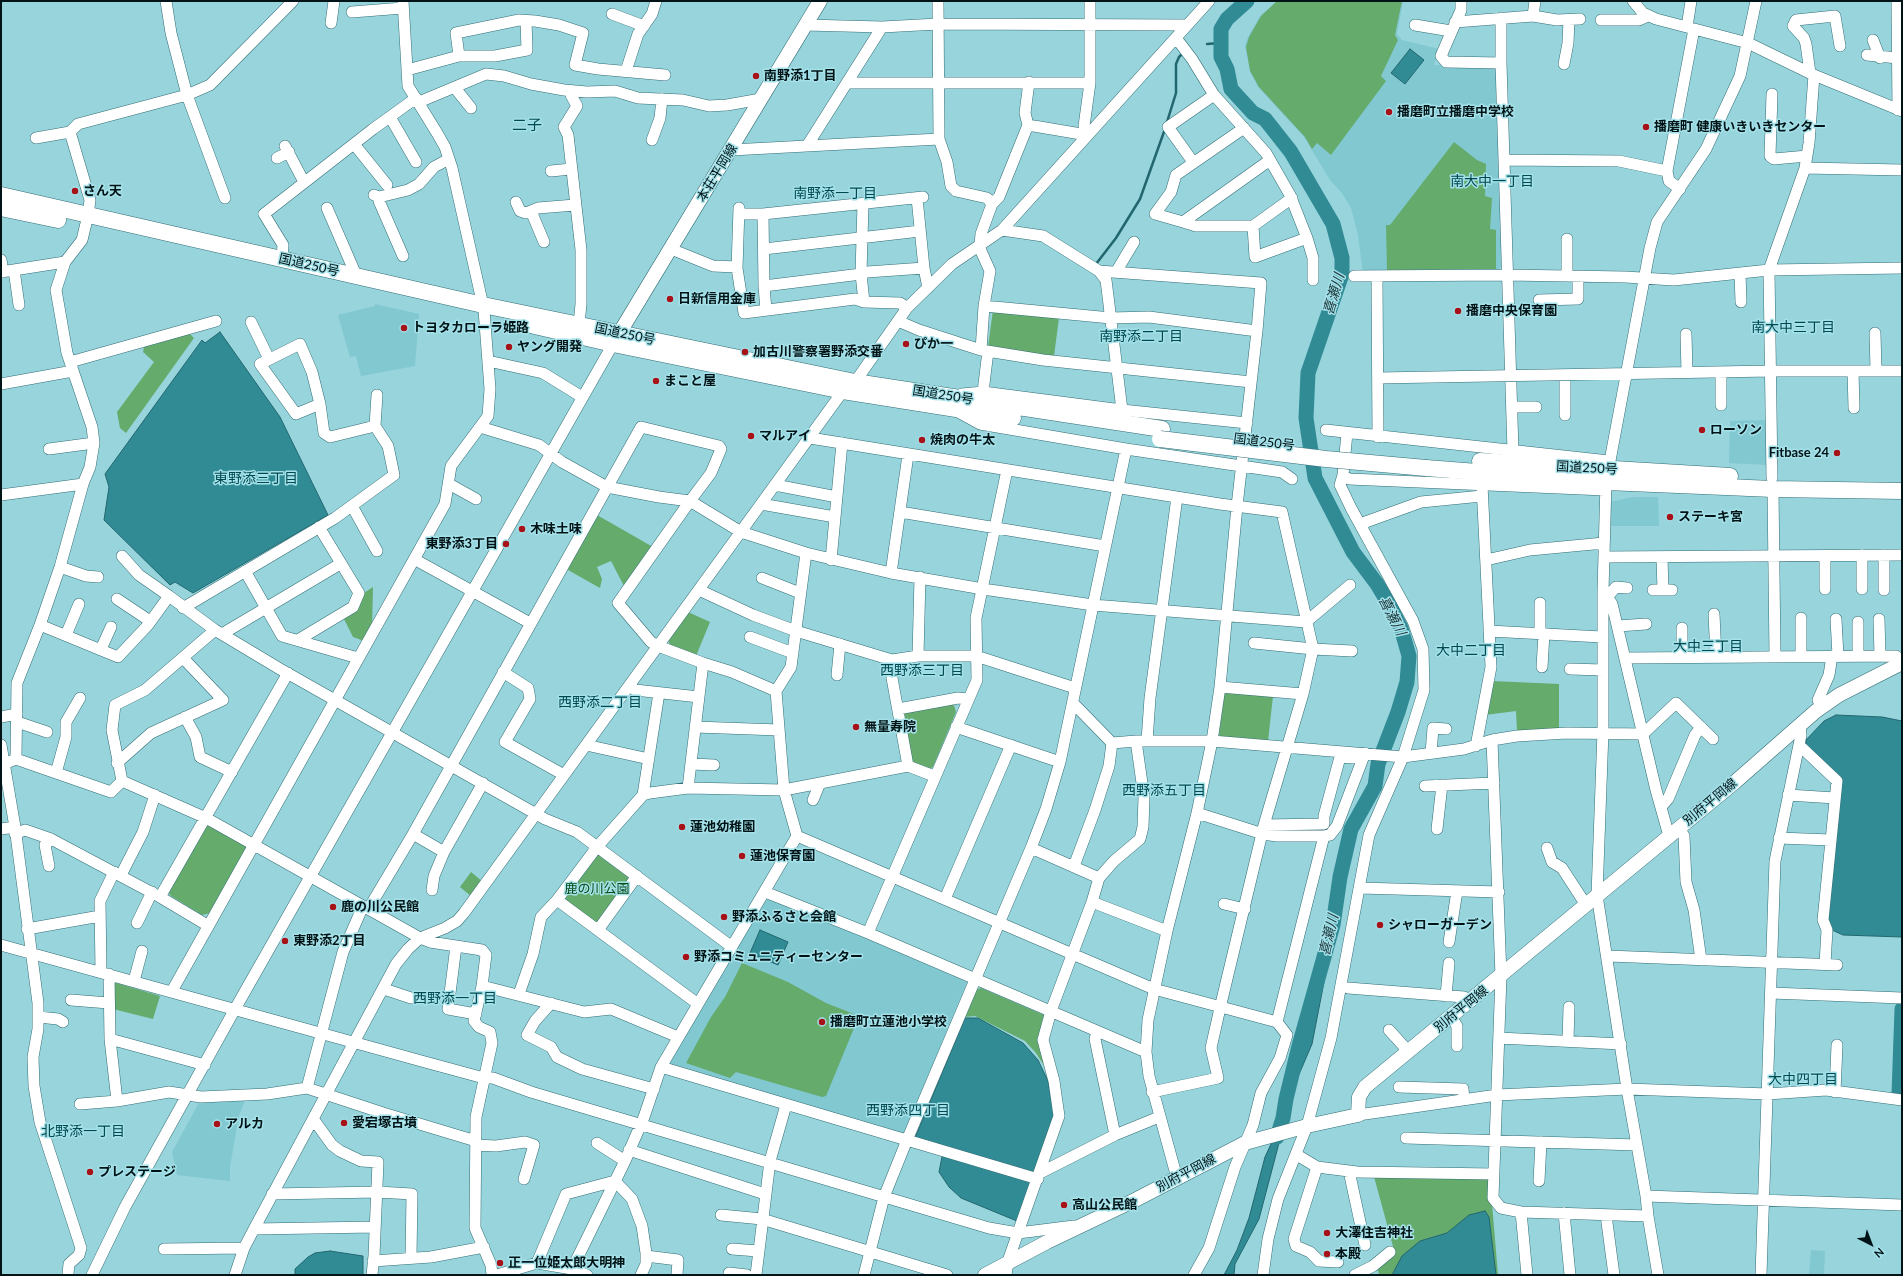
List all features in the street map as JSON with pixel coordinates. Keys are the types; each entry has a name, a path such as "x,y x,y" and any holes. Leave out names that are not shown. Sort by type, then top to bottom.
{"highway":[{"name":"国道250号","path":"1,196 87,220 483,310 950,408 1161,434 1322,449 1426,463 1607,475 1902,491"},
{"name":"国道250号","path":"1,208 87,220 282,258 483,310 579,324 616,338"},
{"name":"国道250号","path":"849,386 941,395 1161,434"},
{"name":"国道250号","path":"1772,484 1902,480"}],"main road":[{"name":"本荘平岡線","path":"616,338 820,1"},
{"name":"別府平岡線","path":"985,1275 1007,1268 1081,1226 1250,1141 1303,1127 1358,1115 1359,1097 1365,1088 1674,832 1800,725 1839,695 1902,662"}],"street":[{"path":"166,1 171,33 187,95 224,198"},
{"path":"36,138 70,132 78,124 187,95 210,85 293,1"},
{"path":"626,71 638,34 652,14 656,1"},
{"path":"938,1 939,139 947,162 952,186 956,191 987,198 992,204"},
{"path":"1087,135 1084,126 1090,83 1090,1"},
{"path":"235,1275 244,1248 254,1228 314,1120 396,964 408,949 420,938 449,925 464,913 761,504 907,308 952,264 1002,230 1209,1"},
{"path":"1462,1 1460,10 1441,56 1446,62 1501,63"},
{"path":"1533,16 1535,1"},
{"path":"1633,1 1638,8 1656,20 1748,43 1812,74 1900,111 1900,59 1897,1"},
{"path":"1680,189 1668,181 1667,171 1690,28 1691,1"},
{"path":"1658,1275 1597,895 1603,733 1602,637 1605,594 1604,543 1607,475 1657,222 1706,150 1740,76 1756,1"},
{"path":"331,4 331,23"},
{"path":"172,991 207,925 445,504 451,466 488,416 490,403 483,310 448,159 440,138 408,86 403,5 352,12"},
{"path":"612,14 644,26"},
{"path":"1415,25 1453,26 1501,18 1533,16 1568,20 1580,19"},
{"path":"1601,20 1639,20 1648,16"},
{"path":"1775,656 1769,270 1805,168 1807,156 1812,74 1804,38 1793,26 1796,20 1835,16 1840,46"},
{"path":"1501,18 1501,63 1513,451"},
{"path":"459,56 456,33 519,20 559,25 583,33 575,65 598,70 665,75"},
{"path":"1564,64 1568,43 1568,20"},
{"path":"407,70 459,56 495,56 528,50 526,21"},
{"path":"805,25 882,27 938,24 1186,25"},
{"path":"807,146 882,27"},
{"path":"1176,38 1192,59 1214,94 1266,153 1292,198 1313,258 1313,280"},
{"path":"1873,40 1880,58"},
{"path":"1867,55 1880,58 1900,59"},
{"path":"282,258 283,245 264,214 390,117 417,100 455,88 472,79 486,74 504,76 538,85 571,91 615,91 634,97 683,100 709,106 727,105 761,99"},
{"path":"983,392 985,350 984,306 990,271 981,251 981,234 992,204 999,197 1028,125 1025,113 1029,82"},
{"path":"847,83 1090,83"},
{"path":"455,88 471,108"},
{"path":"571,91 571,95 577,106 560,128 568,135 581,250 581,304 579,324"},
{"path":"1193,162 1168,127 1214,94"},
{"path":"1772,94 1770,156 1774,158 1807,156"},
{"path":"652,140 660,118 662,99"},
{"path":"390,117 416,162"},
{"path":"1028,125 1087,135"},
{"path":"1244,128 1176,175 1170,192 1155,214 1196,226 1253,226 1292,198"},
{"path":"16,759 17,683 40,625 60,567 83,484 90,467 94,443 92,427 71,366 56,290 65,262 82,240 90,200 70,132"},
{"path":"731,150 939,139"},
{"path":"354,144 387,185"},
{"path":"277,158 287,149 304,182"},
{"path":"403,256 377,196 408,190 419,184 434,168 448,159"},
{"path":"1183,222 1270,160"},
{"path":"1504,160 1619,161 1667,171"},
{"path":"1805,168 1902,170"},
{"path":"552,171 571,169"},
{"path":"907,308 900,303 864,302 855,299 744,313 737,267 742,211 764,214 920,198 920,231 928,288"},
{"path":"516,202 520,211 526,213 538,208 575,205"},
{"path":"863,203 861,274 864,302"},
{"path":"327,208 356,276"},
{"path":"531,211 544,242"},
{"path":"764,214 764,286 766,310"},
{"path":"1253,226 1255,258 1307,238"},
{"path":"1002,230 1043,236 1099,271 1106,280 1122,410"},
{"path":"764,249 920,231"},
{"path":"1547,303 1578,299 1567,239"},
{"path":"1116,272 1134,242"},
{"path":"671,249 713,266 737,267"},
{"path":"1,260 2,272 65,262"},
{"path":"1354,276 1508,275 1674,280 1769,270 1902,267"},
{"path":"764,286 867,272 924,268"},
{"path":"14,270 19,305"},
{"path":"1099,271 1261,283 1237,506 1220,687 1212,741 1197,813 1167,931 1148,1020 1146,1052 1152,1092 1177,1178"},
{"path":"1740,273 1741,302"},
{"path":"1377,276 1378,437"},
{"path":"984,306 1111,318 1149,317 1257,331"},
{"path":"1,384 71,366 216,321"},
{"path":"898,321 919,330 985,350 1043,360 1117,366 1251,382"},
{"path":"251,322 269,359"},
{"path":"1875,333 1876,370"},
{"path":"1686,334 1687,372"},
{"path":"92,1275 125,1207 204,1065 616,338"},
{"path":"320,404 296,414 260,364 300,344 312,372 320,404 324,433 330,437 375,426"},
{"path":"488,361 543,373 582,397"},
{"path":"1378,378 1687,372 1902,370"},
{"path":"1853,371 1854,408"},
{"path":"1721,372 1721,405"},
{"path":"1564,375 1565,415"},
{"path":"941,395 983,392 1122,410 1247,423"},
{"path":"183,608 319,527 352,506 394,475 388,446 375,426 377,395"},
{"path":"1512,407 1536,407"},
{"path":"950,408 980,424 1126,449 1282,472 1292,479"},
{"path":"480,427 539,445 586,476 607,486 659,497 690,501 741,532 831,560 891,573 983,589 1093,605 1306,622 1350,584"},
{"path":"307,1088 343,952 366,907 413,834 641,427 719,446 722,449 711,473 618,603 651,642 658,646 732,672 776,691"},
{"path":"1326,430 1513,451 1607,475"},
{"path":"1264,1274 1268,1239 1278,1199 1297,1154 1303,1127 1331,1038 1352,919 1360,888 1369,835 1403,757 1424,690 1423,649 1413,621 1340,486 1343,475 1347,433"},
{"path":"810,438 908,455 1282,512 1313,650 1303,694 1264,829 1211,1048 1218,1078 1152,1092"},
{"path":"49,449 94,443"},
{"path":"831,560 842,443"},
{"path":"864,1275 884,1197 1046,809 1060,762 1126,449"},
{"path":"891,573 908,455"},
{"path":"868,933 914,828 934,776 977,680 976,618 1007,470"},
{"path":"1343,475 1349,479 1482,490"},
{"path":"1360,524 1421,502 1482,490 1607,475"},
{"path":"1,495 83,484"},
{"path":"449,484 476,499"},
{"path":"775,485 837,497"},
{"path":"1476,746 1491,666 1482,490"},
{"path":"1007,1268 1059,1116 1054,1081 1043,1040 1051,1011 1092,902 1099,878 1114,860 1140,839 1143,828 1144,797 1141,741 1150,698 1177,497"},
{"path":"761,504 836,517"},
{"path":"352,506 377,551"},
{"path":"900,512 1105,546"},
{"path":"298,640 353,607 359,593 340,564 319,527"},
{"path":"1486,560 1530,550 1604,543"},
{"path":"572,1269 625,1161 641,1124 661,1068 797,836 784,790 776,691 791,667 806,553"},
{"path":"1862,555 1862,589"},
{"path":"1884,555 1884,590"},
{"path":"1604,557 1662,558 1902,555"},
{"path":"122,556 139,576 219,632 335,700 536,814 577,832 732,947"},
{"path":"1825,556 1825,589"},
{"path":"1662,558 1662,590"},
{"path":"414,560 530,623"},
{"path":"122,781 117,763 112,730 115,705 145,690 183,658 219,632 266,608 340,564"},
{"path":"60,567 86,576 98,577"},
{"path":"246,571 282,636 358,658"},
{"path":"918,656 920,577"},
{"path":"762,578 800,593"},
{"path":"1605,594 1616,587 1627,588"},
{"path":"699,590 753,615 796,631 892,660 918,656 976,656 1075,688"},
{"path":"1605,594 1612,604 1618,626 1661,807 1674,832 1684,836 1686,882 1694,910 1701,960"},
{"path":"40,625 118,656 150,621 169,596"},
{"path":"118,599 150,621"},
{"path":"1540,603 1542,667"},
{"path":"66,635 79,604"},
{"path":"1714,614 1716,657"},
{"path":"1800,618 1801,656"},
{"path":"1822,707 1818,700 1829,675 1835,656 1836,619"},
{"path":"1879,619 1880,656"},
{"path":"1858,622 1858,656"},
{"path":"1618,626 1646,624"},
{"path":"101,649 111,627"},
{"path":"1682,628 1682,657"},
{"path":"1489,631 1602,637"},
{"path":"750,637 793,653"},
{"path":"1254,643 1313,650 1352,651"},
{"path":"837,675 840,644"},
{"path":"1626,658 1896,656 1902,662"},
{"path":"117,763 151,733 223,700 183,658"},
{"path":"892,660 892,678 908,766"},
{"path":"688,788 703,663"},
{"path":"1570,669 1603,670"},
{"path":"503,672 528,688 530,699 505,742 564,775"},
{"path":"137,923 206,818 288,673"},
{"path":"630,686 635,690 699,697"},
{"path":"1220,687 1303,694"},
{"path":"643,796 659,692"},
{"path":"56,773 66,737 66,722 80,698"},
{"path":"898,709 958,698 968,698"},
{"path":"1073,703 1112,743 1141,741 1212,741 1403,757 1476,746 1492,740 1517,736 1568,733 1643,734 1676,703 1713,739"},
{"path":"1,717 17,718 47,732"},
{"path":"185,717 196,737 200,757 232,772"},
{"path":"1761,1275 1775,861 1801,735 1800,725"},
{"path":"695,727 780,730"},
{"path":"956,727 1060,762"},
{"path":"1661,807 1668,800 1695,735 1701,727"},
{"path":"1431,753 1433,728 1446,729"},
{"path":"1492,740 1499,892 1501,976 1493,1198 1501,1208 1521,1212 1648,1216"},
{"path":"1074,866 1095,810 1109,766 1112,743"},
{"path":"1,745 15,830 38,1003 38,1029 33,1057 34,1086 40,1122 81,1248 79,1255 69,1264 66,1275"},
{"path":"586,745 649,759"},
{"path":"945,899 1011,745"},
{"path":"1799,745 1837,782 1823,920 1827,930 1825,964"},
{"path":"1197,813 1264,829 1277,836 1330,835 1330,826 1364,754"},
{"path":"1330,826 1324,816 1340,757 1364,754"},
{"path":"4,764 16,759 111,792 122,781"},
{"path":"691,764 714,765"},
{"path":"519,994 533,954 541,917 557,900 597,847 643,796 650,793 688,788 784,790 818,793 908,766 934,776"},
{"path":"122,781 206,818 420,938 430,942 482,950 486,955 482,986 474,1021 479,1026 490,1032 492,1043 476,1117 475,1228 491,1265 492,1275"},
{"path":"432,890 434,876 444,852 483,783"},
{"path":"1425,786 1494,783"},
{"path":"1437,829 1442,785"},
{"path":"117,1101 110,1040 110,1003 105,973 100,901 143,832 155,795"},
{"path":"1788,795 1835,798"},
{"path":"1264,829 1330,826"},
{"path":"1,829 25,830 51,839 117,873 207,925"},
{"path":"413,834 444,852"},
{"path":"797,836 1154,990 1277,1022 1287,1035 1280,1058 1262,1093 1250,1141 1209,1248 1194,1275"},
{"path":"1277,1022 1324,836"},
{"path":"1780,838 1831,840"},
{"path":"49,866 44,845 51,839"},
{"path":"1031,848 1099,878"},
{"path":"1547,848 1552,862 1562,868 1586,905"},
{"path":"598,930 637,876"},
{"path":"1360,888 1499,892"},
{"path":"1449,942 1458,891"},
{"path":"765,892 868,933 1146,1052"},
{"path":"557,900 698,1004"},
{"path":"1092,902 1167,931"},
{"path":"1224,904 1245,909"},
{"path":"27,929 100,916"},
{"path":"449,925 454,946 448,1009 476,1014"},
{"path":"1,946 172,991 484,1078 493,1078 531,1092 989,1228 1018,1233 1081,1226"},
{"path":"134,981 142,951"},
{"path":"1608,956 1837,965"},
{"path":"1446,996 1449,963"},
{"path":"482,986 519,994 584,1012 611,1009 678,1037"},
{"path":"1348,988 1464,997 1469,1002"},
{"path":"384,989 411,998 422,998"},
{"path":"1771,993 1902,998"},
{"path":"71,1000 110,1003"},
{"path":"551,1003 535,1021 527,1035 551,1047 557,1056 582,1069 654,1089"},
{"path":"1566,1010 1568,1041"},
{"path":"38,1017 58,1019 63,1022"},
{"path":"1451,1017 1457,1026 1457,1046"},
{"path":"1389,1030 1409,1052"},
{"path":"1097,1032 1095,1039 1115,1135"},
{"path":"1499,1038 1621,1044"},
{"path":"110,1040 204,1065"},
{"path":"1835,1092 1836,1045"},
{"path":"661,1068 940,1150 1039,1176 1115,1135 1159,1117"},
{"path":"1399,1087 1463,1089 1464,1099"},
{"path":"80,1104 117,1101 169,1092 202,1097 267,1094 307,1088 476,1143 496,1146 525,1142 534,1145 524,1179"},
{"path":"1358,1115 1497,1095 1627,1089 1768,1094 1826,1090 1902,1100"},
{"path":"756,1275 770,1162 786,1105"},
{"path":"314,1120 332,1145 340,1151 361,1161 378,1162 378,1192 372,1275"},
{"path":"1406,1138 1638,1145"},
{"path":"1539,1181 1541,1142"},
{"path":"597,1143 625,1161"},
{"path":"629,1150 765,1194"},
{"path":"1297,1154 1316,1167 1349,1171 1494,1174"},
{"path":"1316,1167 1294,1239 1296,1246 1310,1252 1319,1261 1338,1262"},
{"path":"1349,1171 1365,1245"},
{"path":"615,1181 632,1199 642,1226 646,1264 641,1275"},
{"path":"537,1263 566,1194 615,1181"},
{"path":"272,1194 378,1192 412,1194 411,1258"},
{"path":"1646,1196 1902,1205"},
{"path":"1521,1212 1527,1275"},
{"path":"1564,1213 1570,1275"},
{"path":"721,1215 762,1219 870,1250 947,1275"},
{"path":"1606,1215 1614,1275"},
{"path":"254,1228 375,1227"},
{"path":"373,1261 432,1257 484,1247"},
{"path":"164,1249 244,1248"},
{"path":"732,1249 758,1251"},
{"path":"1356,1275 1373,1266 1390,1252"},
{"path":"646,1256 678,1260 680,1272"},
{"path":"497,1275 537,1263 572,1269 587,1275"},
{"path":"730,1273 747,1275"}],"shaded area":[{"name":"播磨町立播磨中学校","path":"1277,1 1403,1 1397,34 1402,40 1439,49 1434,65 1492,66 1496,70 1502,263 1498,271 1363,273 1358,235 1351,208 1342,193 1330,180 1304,137 1258,87 1250,71 1245,46 1248,37 1260,16"},
{"path":"1410,49 1424,60 1405,84 1391,73"},
{"path":"375,304 419,314 415,366 361,376 356,356 350,357 338,315 375,306"},
{"path":"220,332 280,417 328,515 193,593 175,582 170,585 104,520 109,487 105,474 202,340 205,343"},
{"path":"1768,420 1768,465 1729,463 1730,421"},
{"path":"1633,497 1658,497 1659,526 1610,526 1610,502"},
{"path":"1836,715 1882,717 1902,721 1902,937 1843,935 1832,930 1828,919 1840,780 1807,749 1806,740 1824,721"},
{"name":"播磨町立蓮池小学校","path":"772,898 967,982 903,1134 673,1067 670,1062 764,902"},
{"path":"760,930 788,942 778,965 750,953"},
{"path":"1322,965 1325,977 1312,1044 1294,1086 1259,1219 1235,1264 1234,1275 1224,1275 1237,1250 1249,1218 1265,1157 1283,1118 1299,1046"},
{"path":"965,1018 978,1018 1023,1043 1038,1060 1048,1081 1054,1114 1017,1221 961,1198 949,1187 939,1172 944,1147 915,1138"},
{"path":"246,1099 239,1115 230,1167 230,1181 177,1175 172,1152 200,1101"},
{"path":"1485,1211 1489,1217 1496,1275 1392,1275 1402,1256 1420,1241 1447,1233 1469,1215"},
{"path":"1811,1250 1825,1251 1824,1275 1809,1275"},
{"path":"330,1251 363,1256 363,1275 295,1275 295,1269 308,1257 315,1253"}],"green space":[{"path":"1277,1 1402,1 1395,35 1398,40 1381,76 1386,81 1331,155 1317,143 1312,149 1305,137 1259,87 1250,71 1246,47 1249,37 1261,16"},
{"path":"1454,142 1477,160 1486,164 1485,196 1492,198 1490,229 1496,230 1496,269 1387,270 1386,225 1390,225"},
{"path":"993,310 1059,318 1054,356 988,347"},
{"path":"189,333 194,338 126,433 120,428 117,412 154,362 143,352 144,347"},
{"path":"597,515 653,547 625,588 611,561 597,567 602,579 600,588 568,570 569,565"},
{"path":"373,587 372,627 364,641 353,637 343,617 361,595"},
{"path":"688,612 710,622 696,656 671,647 668,640"},
{"path":"1492,681 1559,684 1559,729 1517,731 1516,711 1485,715"},
{"path":"1227,692 1273,696 1268,741 1222,738 1219,735 1224,695"},
{"path":"953,702 956,712 933,767 927,770 914,765 911,759 903,715 909,710"},
{"path":"210,824 245,843 248,850 211,913 202,915 171,896 168,892 206,825"},
{"name":"鹿の川公園","path":"597,852 633,878 598,925 562,899"},
{"path":"471,872 483,882 472,897 460,887"},
{"path":"742,963 788,982 826,1003 859,1016 826,1096 822,1097 736,1072 730,1078 686,1063 711,1017 725,997"},
{"path":"113,982 160,996 153,1019 113,1009"},
{"path":"981,988 1044,1015 1046,1018 1045,1067 1036,1053 1025,1041 975,1016 965,1017 975,990"},
{"path":"1373,1173 1488,1177 1490,1180 1498,1275 1379,1275 1377,1266 1394,1250"}],"waterway":[{"name":"喜瀬川","path":"1247,1 1227,19 1221,29 1221,57 1227,69 1231,89 1253,113 1265,119 1291,152 1333,224 1342,258 1342,274 1308,373 1306,418 1315,478 1353,552 1377,584 1390,606 1401,628 1409,656 1407,682 1398,712 1378,764 1375,786 1351,829 1340,877 1333,925 1299,1046 1283,1118 1277,1137"},
{"path":"1207,44 1220,43"},
{"path":"1167,122 1176,93 1176,64 1182,54"},
{"path":"1096,264 1116,238 1140,199 1165,129"},
{"path":"1902,1009 1899,1094 1902,1094"}],"place":[{"name":"南野添1丁目","path":"756,76"},
{"name":"播磨町立播磨中学校","path":"1389,112"},
{"name":"播磨町 健康いきいきセンター","path":"1646,127"},
{"name":"さん天","path":"75,191"},
{"name":"日新信用金庫","path":"670,299"},
{"name":"播磨中央保育園","path":"1458,311"},
{"name":"トヨタカローラ姫路","path":"404,328"},
{"name":"ぴか一","path":"906,344"},
{"name":"ヤング開発","path":"509,347"},
{"name":"加古川警察署野添交番","path":"745,352"},
{"name":"まこと屋","path":"656,381"},
{"name":"ローソン","path":"1702,430"},
{"name":"マルアイ","path":"751,436"},
{"name":"焼肉の牛太","path":"922,440"},
{"name":"Fitbase 24","path":"1837,453"},
{"name":"ステーキ宮","path":"1670,517"},
{"name":"木味土味","path":"522,529"},
{"name":"東野添3丁目","path":"506,544"},
{"name":"無量寿院","path":"856,727"},
{"name":"蓮池幼稚園","path":"682,827"},
{"name":"蓮池保育園","path":"742,856"},
{"name":"鹿の川公民館","path":"333,907"},
{"name":"野添ふるさと会館","path":"724,917"},
{"name":"シャローガーデン","path":"1380,925"},
{"name":"東野添2丁目","path":"285,941"},
{"name":"野添コミュニティーセンター","path":"686,957"},
{"name":"播磨町立蓮池小学校","path":"822,1022"},
{"name":"愛宕塚古墳","path":"344,1123"},
{"name":"アルカ","path":"217,1124"},
{"name":"プレステージ","path":"90,1172"},
{"name":"高山公民館","path":"1064,1205"},
{"name":"大澤住吉神社","path":"1327,1233"},
{"name":"本殿","path":"1327,1254"},
{"name":"正一位姫太郎大明神","path":"500,1263"}],"district":[{"name":"二子","path":"527,125"},
{"name":"南大中一丁目","path":"1492,181"},
{"name":"南野添一丁目","path":"835,193"},
{"name":"南大中三丁目","path":"1793,327"},
{"name":"南野添二丁目","path":"1141,336"},
{"name":"東野添三丁目","path":"256,478"},
{"name":"大中三丁目","path":"1708,646"},
{"name":"大中二丁目","path":"1471,650"},
{"name":"西野添三丁目","path":"922,670"},
{"name":"西野添二丁目","path":"600,702"},
{"name":"西野添五丁目","path":"1164,790"},
{"name":"西野添一丁目","path":"455,998"},
{"name":"大中四丁目","path":"1803,1079"},
{"name":"西野添四丁目","path":"908,1110"},
{"name":"北野添一丁目","path":"83,1131"}]}
